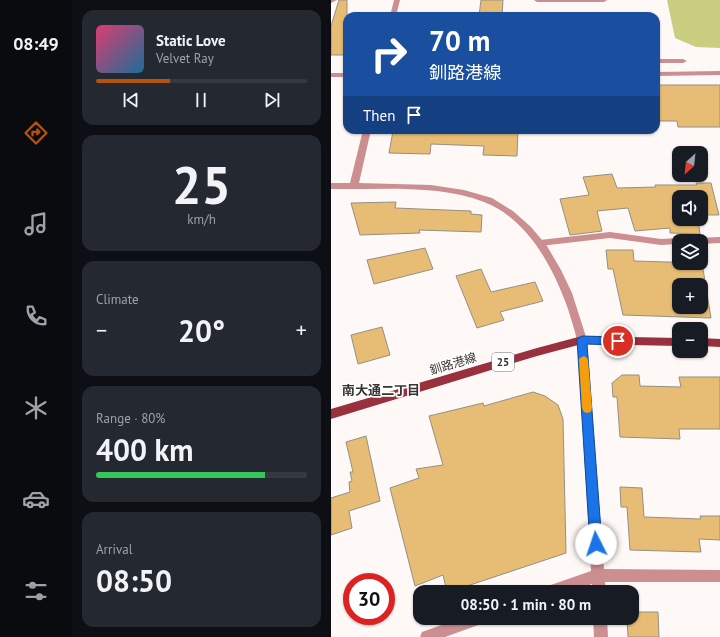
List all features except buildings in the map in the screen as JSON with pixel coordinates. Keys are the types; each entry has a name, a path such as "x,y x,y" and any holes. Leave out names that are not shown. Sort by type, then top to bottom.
{"main road":[{"name":"釧路港線","path":"331,414 537,352 582,340 672,342"},
{"path":"708,342 720,342"}],"street":[{"path":"394,12 397,0"},
{"path":"537,0 604,0"},
{"path":"660,61 683,61"},
{"path":"660,74 720,74"},
{"path":"331,75 343,75"},
{"path":"354,186 366,134"},
{"path":"331,186 435,188 465,193 491,201 511,212 527,226 540,242 555,267 576,318 582,340 599,585"},
{"path":"540,242 610,235 661,242 672,241"},
{"path":"708,240 720,240"},
{"path":"570,585 598,575 720,576"},
{"path":"427,637 460,625"},
{"path":"600,625 601,637"}],"green space":[{"path":"667,0 720,0 720,48 696,47 675,38"}],"slow traffic":[{"path":"584,360 587,408"}],"district":[{"name":"南大通二丁目","path":"381,390"}],"route":[{"path":"596,544 582,340 618,341"}]}
